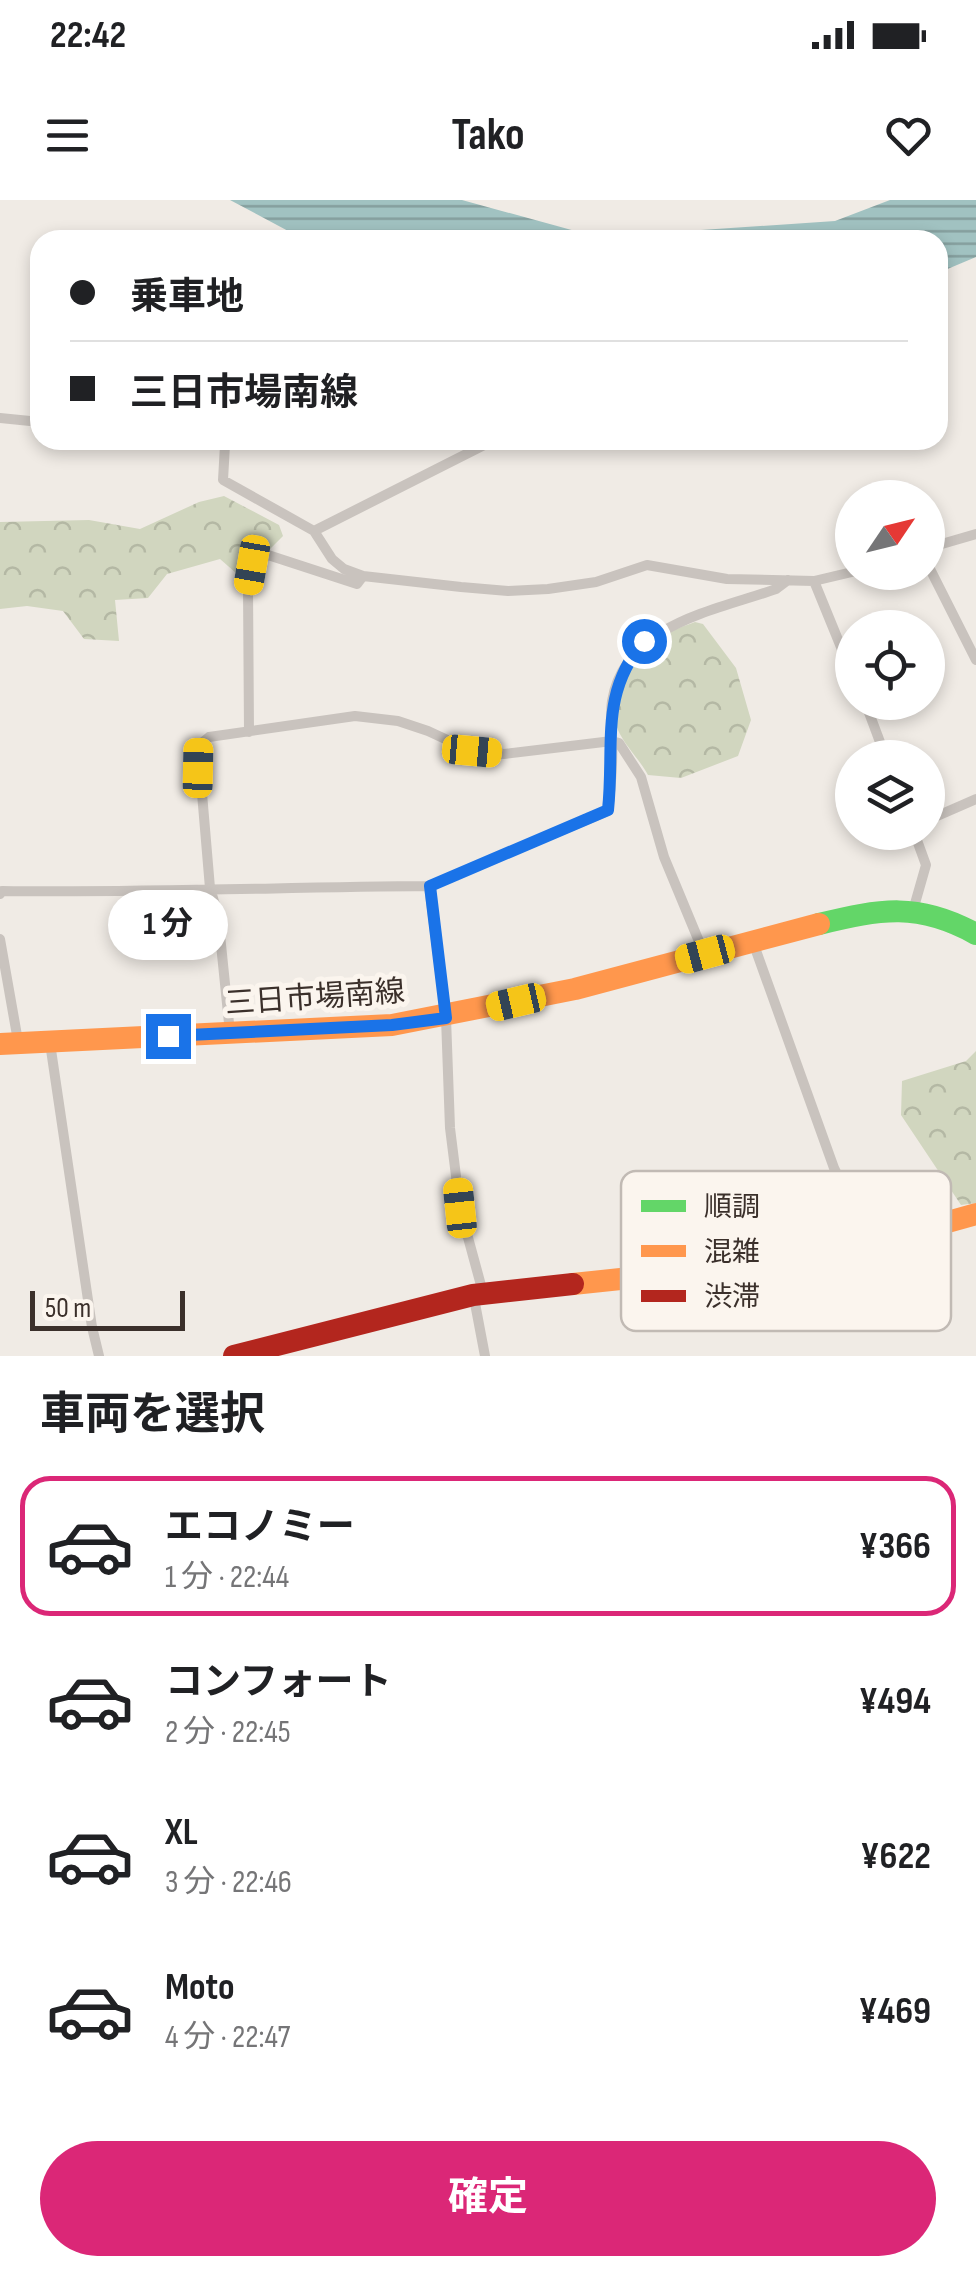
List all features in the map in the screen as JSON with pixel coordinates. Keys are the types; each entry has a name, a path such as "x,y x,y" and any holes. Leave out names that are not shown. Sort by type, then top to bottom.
{"main road":[{"name":"三日市場南線","path":"9,1044 392,1025 446,1018 586,986 876,910 914,908 953,920 976,934"},
{"path":"951,1221 976,1214"},
{"path":"234,1356 478,1295 621,1279"}],"lane":[{"path":"0,418 30,421"},
{"path":"226,450 223,480 314,531 332,559 344,570 363,576 508,591 596,582 648,565 727,578 814,580 835,576"},
{"path":"314,531 474,450"},
{"path":"945,543 976,534"},
{"path":"249,732 248,588 252,565 265,554 357,584 363,576"},
{"path":"0,894 430,886 608,810 611,703 627,661 644,641 681,622 776,589 789,580"},
{"path":"814,580 835,632"},
{"path":"941,590 976,660"},
{"path":"230,1034 218,915 210,888 198,746 209,737 355,716 398,721 472,751 504,754 612,740 619,743 641,777 664,857 705,954"},
{"path":"945,813 976,799"},
{"path":"914,908 926,866 920,850"},
{"path":"430,886 446,1018 450,1128 460,1208 478,1295 484,1356"},
{"path":"0,938 9,1044"},
{"path":"752,942 835,1171"},
{"path":"50,1042 92,1328 100,1356"}],"green space":[{"path":"224,496 279,525 283,536 270,549 253,552 236,573 220,559 167,574 148,598 115,600 119,641 84,639 63,611 27,606 0,609 0,522 89,520 140,529 199,502"},
{"path":"695,622 703,624 736,668 751,720 738,756 681,778 648,775 618,730 615,708 620,685 646,646"},
{"path":"976,1051 976,1203 961,1205 951,1190 951,1171 938,1171 901,1115 902,1081 966,1061"}],"water":[{"path":"230,200 462,200 571,230 286,230"},
{"path":"890,200 976,200 976,257 948,269 948,230 701,230 835,221"}],"traffic: fast":[{"path":"819,924 899,911 936,917 976,934"}],"traffic: slow":[{"path":"0,1044 392,1025 575,989 819,924"},
{"path":"951,1221 976,1214"},
{"path":"573,1284 621,1279"}],"traffic: jam":[{"path":"234,1356 473,1295 573,1284"}],"route":[{"path":"168,1036 392,1025 446,1018 430,886 608,810 611,703 627,661 644,641"}]}
